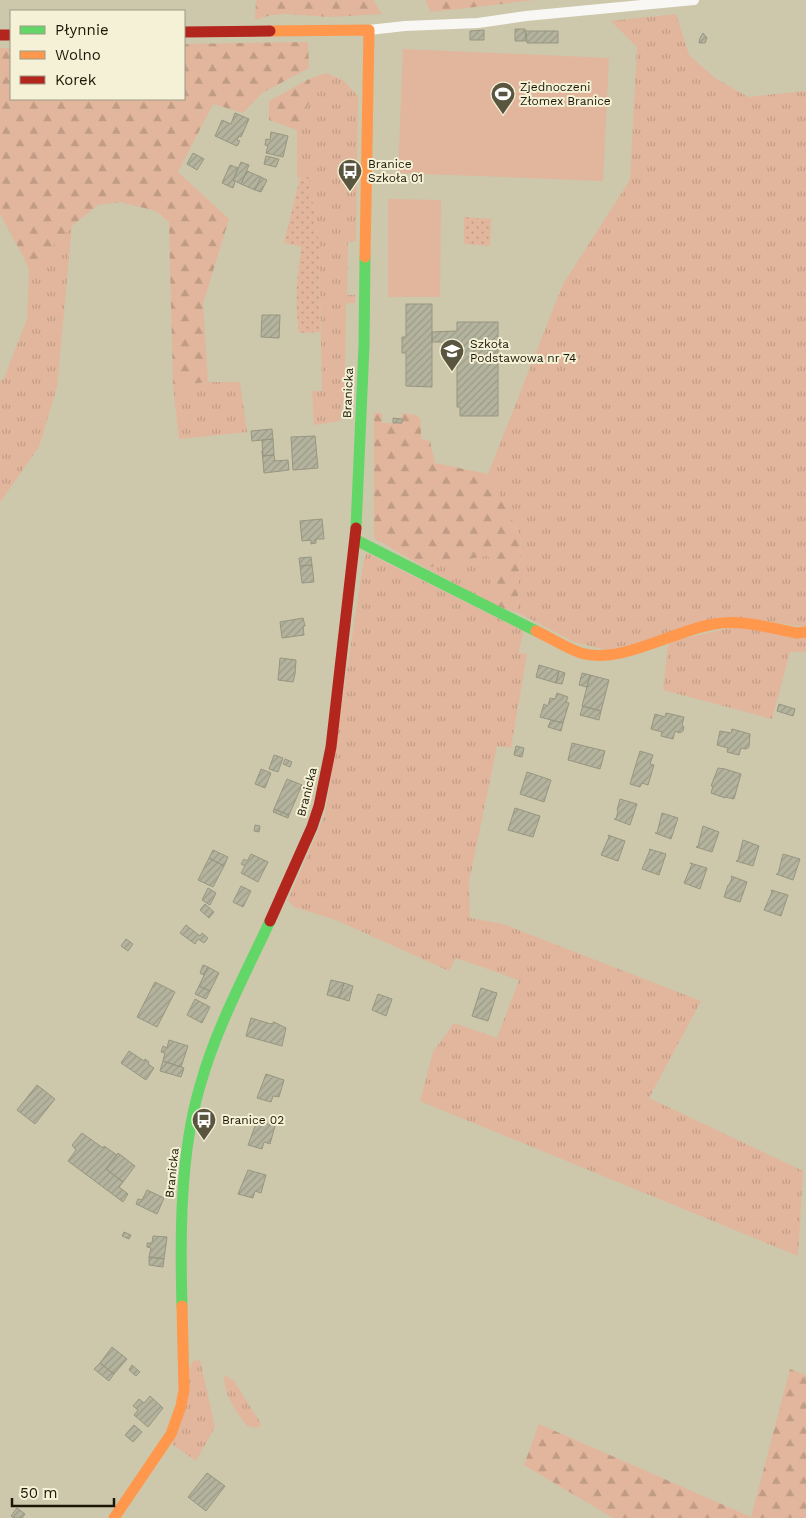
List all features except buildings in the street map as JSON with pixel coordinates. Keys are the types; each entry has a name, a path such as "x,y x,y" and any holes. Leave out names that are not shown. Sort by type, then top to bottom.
{"street":[{"path":"185,32 369,30 405,26 478,23 535,15 694,0"},
{"name":"Branicka","path":"114,1518 171,1434 181,1406 184,1390 181,1273 182,1206 189,1139 200,1084 221,1025 293,873 319,806 331,747 356,540 364,336 369,30"},
{"path":"356,540 581,653 604,656 632,650 713,624 740,622 797,633 806,632"}],"green space":[{"path":"256,0 373,0 382,14 330,17 285,14 271,15 255,20"},
{"path":"425,0 535,0 431,12"},
{"path":"676,14 689,55 715,78 748,97 806,91 806,627 739,618 607,650 574,642 517,612 521,537 488,474 563,284 630,180 637,47 611,21"},
{"path":"308,42 309,68 262,93 243,113 213,104 178,172 229,219 203,304 208,382 173,386 169,222 156,211 120,202 98,205 72,226 29,271 0,214 0,48 10,48 10,100 185,100 185,44"},
{"name":"Zjednoczeni Złomex Branice","path":"403,49 609,58 603,181 398,173"},
{"path":"326,73 343,80 358,96 356,241 348,242 347,295 355,295 355,303 346,303 345,393 340,421 314,425 312,391 322,391 319,246 309,177 297,178 297,130 310,101 309,79"},
{"path":"309,79 310,101 297,130 269,120 269,101"},
{"path":"309,177 319,246 320,332 299,333 297,290 298,268 302,247 284,243 300,178"},
{"path":"388,199 441,200 440,297 388,297"},
{"path":"464,217 491,219 490,246 464,244"},
{"path":"72,226 57,387 39,447 0,502 0,382 4,378 27,319 29,271"},
{"path":"208,382 240,382 247,432 179,439 173,386"},
{"path":"374,413 382,413 382,423 402,423 402,413 416,415 421,420 421,439 430,441 435,463 488,474 521,537 517,612 496,606 489,555 426,568 374,538"},
{"path":"367,553 523,631 519,653 527,654 511,748 497,746 469,882 470,918 503,924 701,1001 649,1098 803,1171 798,1256 420,1101 433,1052 454,1023 497,1038 519,980 456,958 449,971 336,920 294,907 288,900 325,815 364,559"},
{"path":"489,555 496,606 426,568"},
{"path":"739,626 806,636 806,652 790,652 772,719 663,690 668,646 672,641"},
{"path":"200,1360 215,1427 196,1461 172,1444 190,1367 193,1361"},
{"path":"790,1369 806,1375 806,1518 613,1518 524,1465 539,1424 751,1517"},
{"path":"224,1375 234,1381 261,1424 258,1428 247,1426 235,1409 228,1396"}],"traffic: fast":[{"path":"356,528 364,346 365,257"},
{"path":"356,540 536,631"},
{"path":"182,1306 183,1195 188,1139 193,1112 214,1043 270,921"}],"traffic: slow":[{"path":"270,31 369,30 365,257"},
{"path":"536,631 575,651 596,655 630,651 699,627 714,624 735,623 797,633 806,632"},
{"path":"114,1518 171,1434 181,1406 184,1390 182,1306"}],"traffic: jam":[{"path":"185,32 270,31"},
{"path":"0,35 10,35"},
{"path":"270,921 312,827 319,806 331,747 356,528"}],"place":[{"name":"Zjednoczeni Złomex Branice","path":"503,115"},
{"name":"Branice Szkoła 01","path":"350,192"},
{"name":"Szkoła Podstawowa nr 74","path":"452,372"},
{"name":"Branice 02","path":"204,1141"}]}
